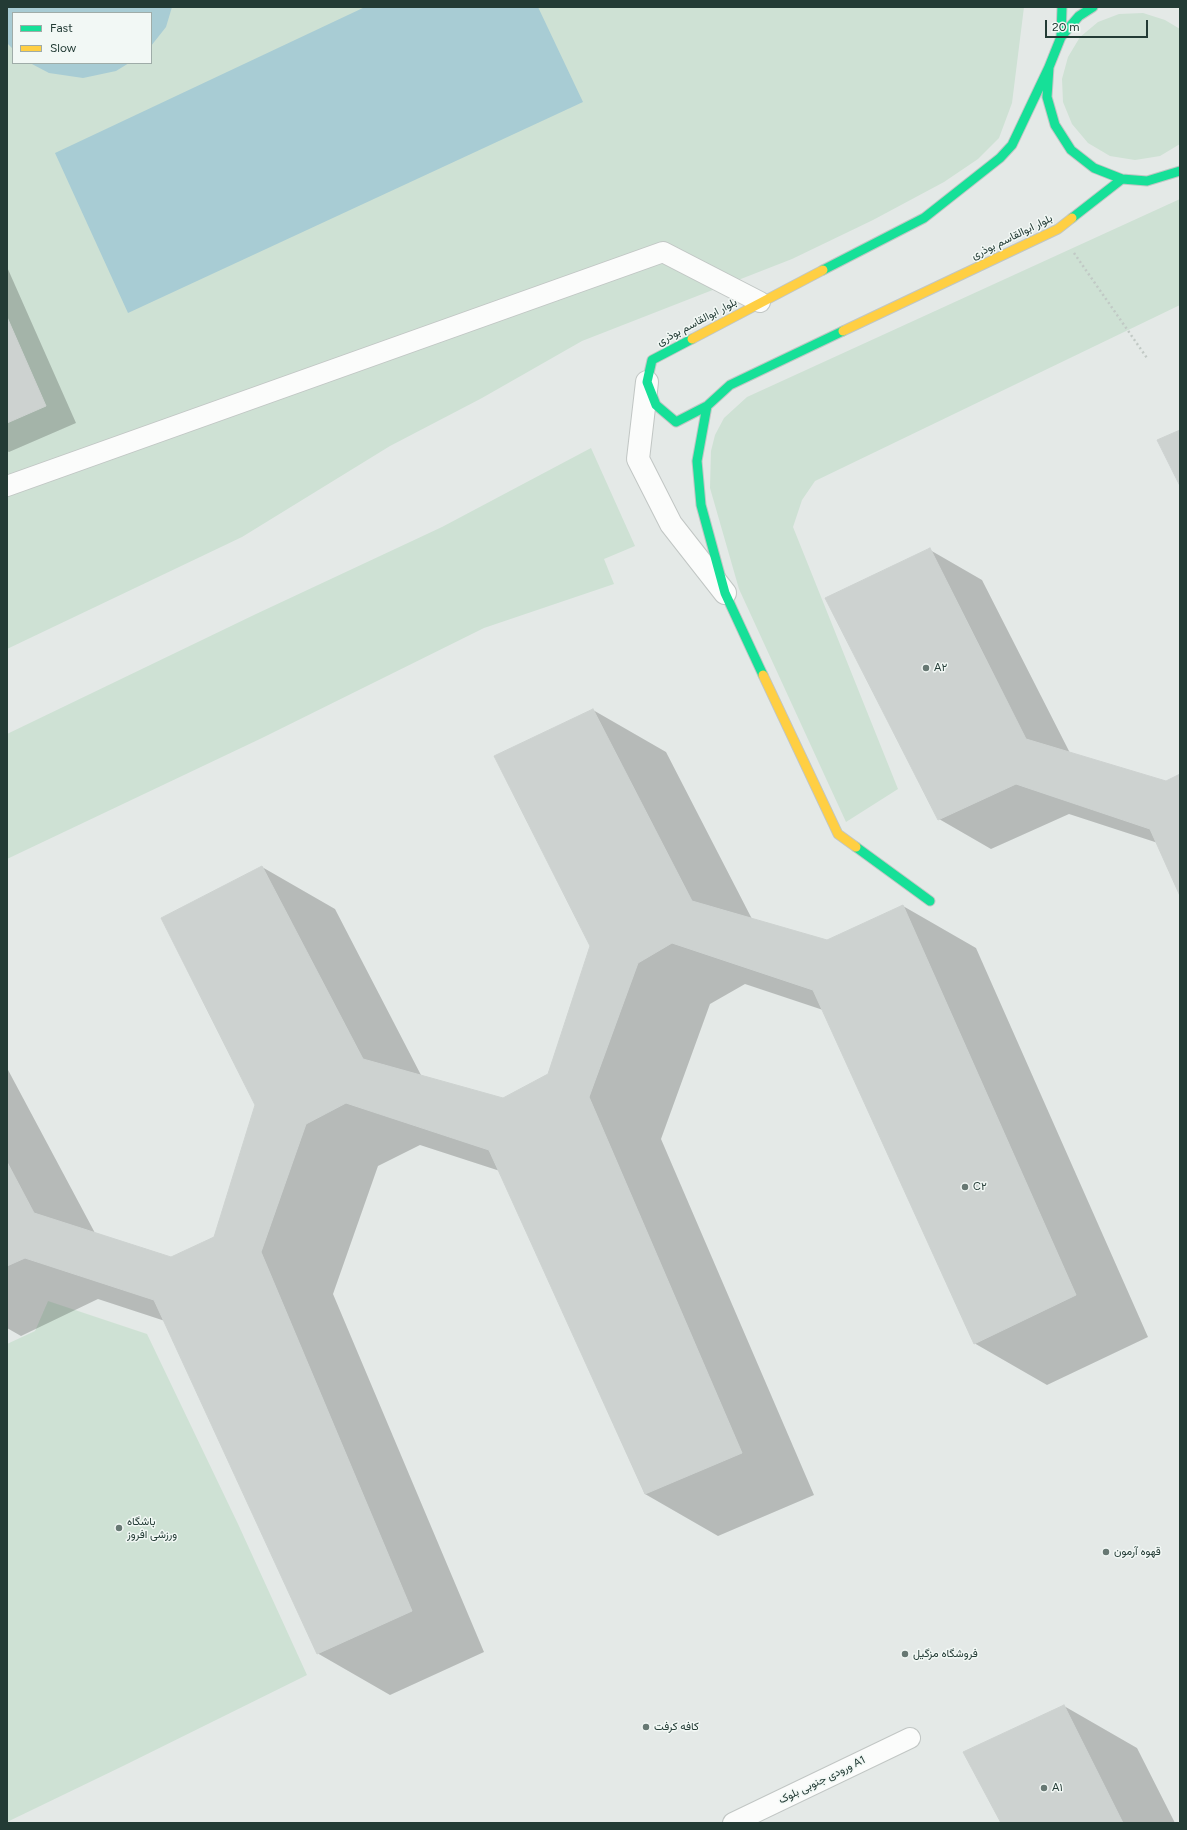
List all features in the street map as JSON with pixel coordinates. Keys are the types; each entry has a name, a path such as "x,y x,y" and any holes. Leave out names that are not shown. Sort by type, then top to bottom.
{"street":[{"path":"1061,37 1062,7"},
{"path":"1093,7 1079,16 1061,37 1049,67 1047,97 1055,125 1071,150 1094,168 1122,179 1147,181 1171,176 1180,171"},
{"name":"بلوار ابوالقاسم بوذری","path":"1049,67 1012,145 1000,158 924,218 760,302 652,360 647,382 656,405 676,422 707,406 730,385 1058,229 1122,179"},
{"path":"647,382 638,458 671,524 726,594"},
{"path":"707,406 697,461 701,506 726,594 838,834 930,902"}],"lane":[{"path":"7,486 663,252 760,302"},
{"name":"ورودی جنوبی بلوک A1","path":"733,1823 910,1738"}],"path":[{"path":"1058,229 1147,358"}],"green space":[{"path":"7,7 1024,7 1012,103 999,138 978,159 944,182 873,220 792,259 582,341 482,398 390,446 242,537 7,649"},
{"path":"1143,13 1165,20 1180,29 1180,144 1160,156 1135,160 1110,156 1088,143 1072,124 1063,102 1062,79 1068,57 1080,37 1098,22 1119,14"},
{"path":"1180,199 1180,305 815,481 802,500 793,527 898,789 846,822 739,589 710,488 711,451 715,435 724,418 747,397"},
{"path":"591,448 635,546 604,559 614,584 484,628 262,738 7,859 7,734 256,614 442,527"},
{"path":"48,1301 147,1334 238,1524 307,1675 7,1822 7,1344 35,1331"}],"water":[{"path":"7,7 172,7 166,27 152,45 152,12 12,12 12,48 7,43"},
{"path":"365,7 538,7 583,102 128,313 55,153"},
{"path":"32,64 127,64 116,71 83,78 49,73"}],"building":[{"path":"7,317 46,406 7,423"},
{"path":"1180,430 1180,486 1157,440"},
{"name":"A۲","path":"930,548 1026,739 1166,781 1180,774 1180,896 1150,829 1016,784 938,820 825,598"},
{"name":"C۲","path":"593,709 692,901 827,940 903,905 1076,1295 974,1344 813,990 672,943 638,963 589,1097 742,1453 645,1494 489,1150 346,1103 306,1124 261,1252 412,1611 317,1654 154,1300 25,1258 7,1266 7,1162 34,1213 171,1257 214,1237 255,1105 161,918 262,866 363,1059 503,1098 548,1074 590,946 494,756"},
{"name":"A۱","path":"1064,1705 1123,1823 1001,1823 963,1752"}],"traffic: fast":[{"path":"1061,37 1062,7"},
{"path":"1093,7 1079,16 1061,37 1049,67 1047,97 1055,125 1071,150 1094,168 1122,179 1147,181 1180,171"},
{"path":"823,270 924,218 1000,158 1012,145 1049,67"},
{"path":"1072,218 1122,179"},
{"path":"692,339 652,360 647,382 656,405 676,422 707,406 730,385 843,331"},
{"path":"707,406 697,461 701,505 725,593 763,675"},
{"path":"856,847 930,901"}],"traffic: slow":[{"path":"843,331 1058,229 1072,218"},
{"path":"692,339 823,270"},
{"path":"763,675 838,834 856,847"}],"place":[{"name":"A۲","path":"926,668"},
{"name":"C۲","path":"965,1187"},
{"name":"باشگاه ورزشی افروز","path":"119,1528"},
{"name":"قهوه آرمون","path":"1106,1552"},
{"name":"فروشگاه مزگیل","path":"905,1654"},
{"name":"کافه کرفت","path":"646,1727"},
{"name":"A۱","path":"1044,1788"}]}
